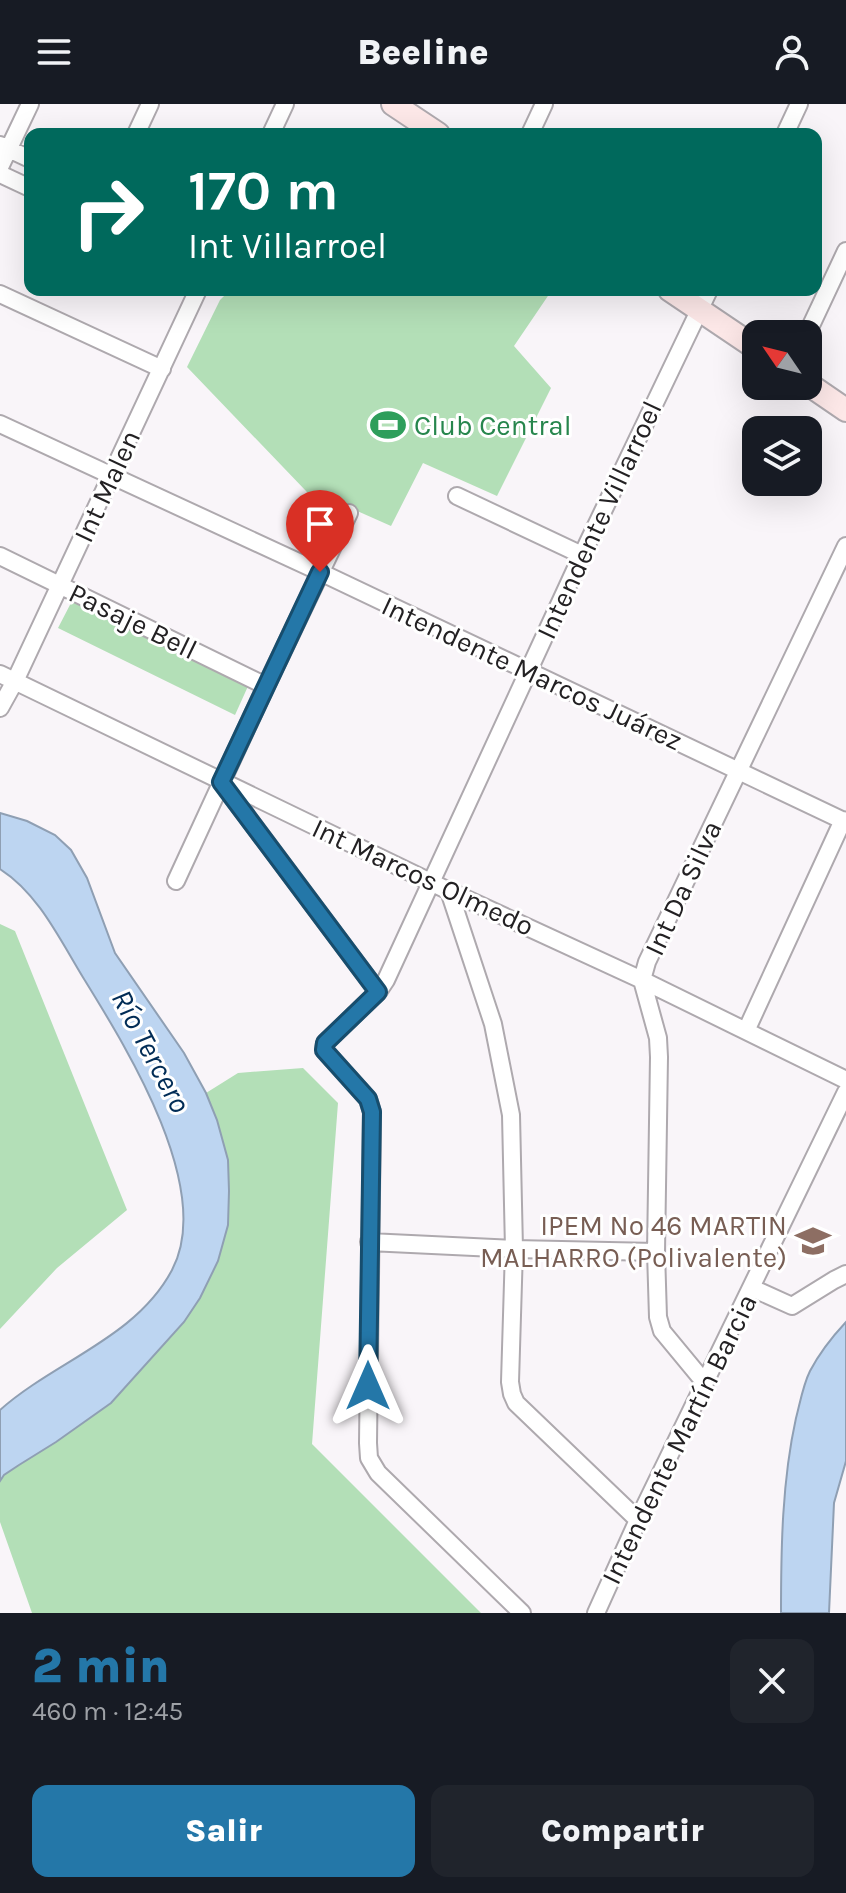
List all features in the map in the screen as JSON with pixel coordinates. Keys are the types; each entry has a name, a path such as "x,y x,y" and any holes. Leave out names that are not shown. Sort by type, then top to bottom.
{"main road":[{"path":"393,104 429,128"},
{"path":"704,300 742,335"},
{"path":"822,394 846,410"}],"street":[{"path":"0,167 4,147 30,104"},
{"path":"139,128 150,104"},
{"path":"274,128 285,104"},
{"path":"533,128 544,104"},
{"path":"788,128 799,104"},
{"path":"4,147 24,156"},
{"path":"0,174 24,185"},
{"path":"814,320 846,251"},
{"path":"0,294 162,369"},
{"name":"Int Malen","path":"0,708 7,678 60,585 195,296"},
{"name":"Intendente Villarroel","path":"369,1242 372,1112 368,1099 324,1050 325,1043 378,992 386,980 582,555 704,300"},
{"name":"Intendente Marcos Juárez","path":"0,424 845,821"},
{"path":"457,496 582,555"},
{"path":"176,881 349,513"},
{"name":"Int Da Silva","path":"705,1383 662,1331 658,1317 658,1038 642,980 647,962 846,546"},
{"name":"Pasaje Bell","path":"0,556 266,686"},
{"name":"Int Marcos Olmedo","path":"7,678 846,1080"},
{"path":"221,782 378,992"},
{"path":"746,1031 845,821"},
{"path":"449,891 493,1024 511,1115 514,1249 512,1394 516,1403 638,1520"},
{"name":"Intendente Martín Barcia","path":"596,1613 846,1092"},
{"path":"522,1613 378,1473 369,1458 369,1242 656,1252"},
{"path":"752,1288 792,1306 846,1274"}],"green space":[{"name":"Club Central","path":"224,296 548,296 514,346 551,388 497,496 423,463 391,526 337,502 329,515 187,367"},
{"path":"72,601 249,684 235,715 58,628"},
{"path":"0,924 15,931 127,1210 57,1268 0,1329"},
{"path":"303,1068 338,1103 312,1444 481,1613 32,1613 0,1522 0,1481 4,1475 111,1403 184,1322 200,1298 218,1261 228,1225 228,1160 206,1093 238,1073"}],"water":[{"name":"Río Tercero","path":"0,813 27,821 55,835 71,850 87,878 115,953 184,1053 206,1093 228,1160 229,1191 228,1225 218,1261 184,1322 111,1403 4,1475 0,1481 0,1410 116,1331 157,1294 172,1270 182,1237 182,1200 174,1160 160,1120 122,1042 48,919 26,891 0,869"},
{"path":"846,1322 846,1461 834,1503 829,1613 781,1613 785,1490 796,1418 810,1371 826,1345"}],"place":[{"name":"Club Central","path":"388,425"},
{"name":"IPEM Nº 46 MARTIN MALHARRO (Polivalente)","path":"813,1241"}],"route":[{"path":"320,572 221,782 378,992 325,1043 324,1050 368,1099 372,1112 368,1386"}]}
